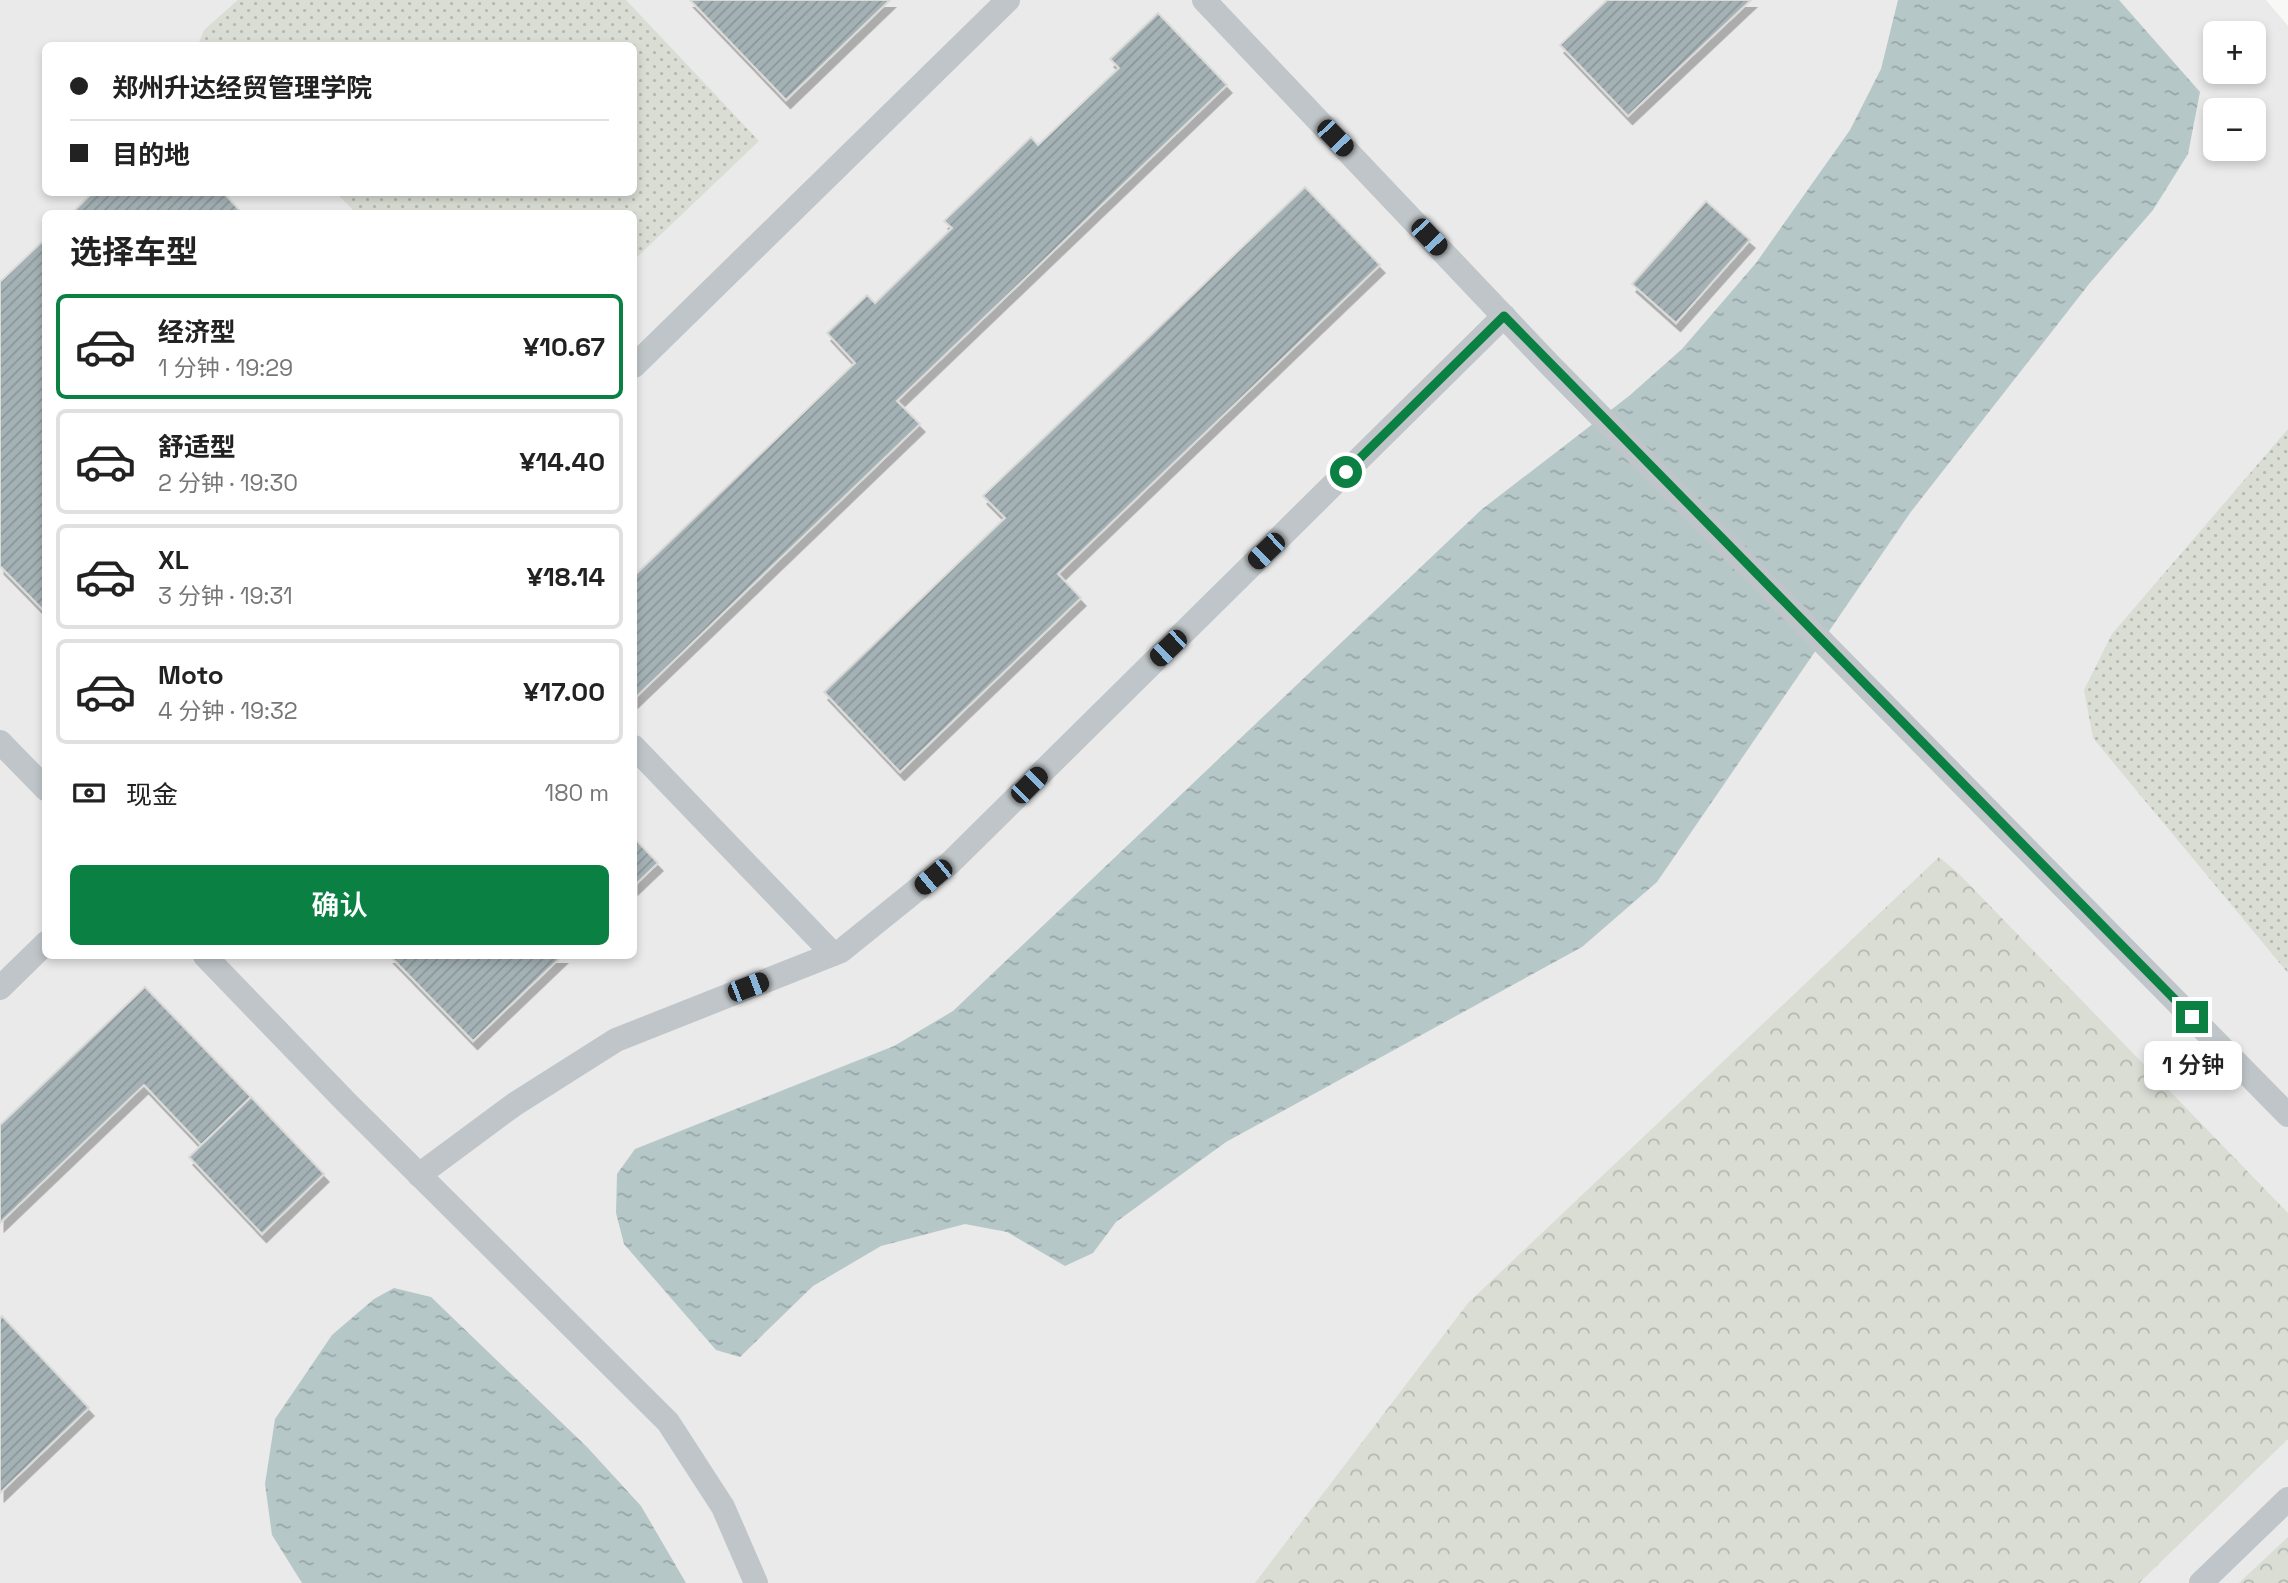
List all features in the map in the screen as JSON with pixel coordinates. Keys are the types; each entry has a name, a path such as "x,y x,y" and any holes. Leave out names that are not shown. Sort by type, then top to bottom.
{"lane":[{"path":"637,363 1007,0"},
{"path":"1204,0 1504,316 2288,1115"},
{"path":"419,1175 515,1104 616,1040 841,951 890,913 950,863 1504,316"},
{"path":"0,742 42,785"},
{"path":"637,750 833,954"},
{"path":"0,988 42,947"},
{"path":"208,959 345,1102 668,1422 723,1507 756,1583"},
{"path":"2201,1583 2288,1499"}],"shaded area":[{"path":"0,0 2266,0 2288,26 2288,1583 0,1583"}],"green space":[{"path":"238,0 626,0 759,141 637,257 637,210 353,210 339,196 637,196 637,42 199,42 204,30"},
{"path":"2288,429 2288,973 2093,738 2084,690 2112,634"},
{"path":"1939,857 1959,874 2288,1213 2288,1439 2139,1583 1255,1583 1468,1303"},
{"path":"2288,1537 2288,1583 2239,1583"}],"water":[{"path":"1898,0 2119,0 2200,92 2188,154 2153,210 2089,284 1910,513 1657,882 1582,947 1226,1142 1116,1222 1093,1253 1065,1266 1007,1232 965,1224 881,1246 813,1286 740,1357 716,1350 624,1244 616,1213 617,1174 635,1149 894,1046 953,1011 1481,510 1629,396 1682,349 1756,263 1850,130 1881,69"},
{"path":"394,1288 431,1297 587,1447 641,1506 686,1583 302,1583 272,1535 265,1484 275,1419 332,1335 374,1299"}],"building":[{"path":"690,0 890,0 786,100"},
{"path":"1607,0 1751,0 1628,116 1560,45"},
{"path":"1158,13 1227,85 897,401 920,424 637,696 637,573 855,363 827,333 867,295 875,303 952,228 944,221 1031,137 1038,145 1119,68 1110,59"},
{"path":"1305,187 1380,265 1058,574 1081,598 900,772 824,692 1005,518 983,496"},
{"path":"89,196 227,196 239,210 75,210"},
{"path":"1706,201 1750,240 1676,323 1632,284"},
{"path":"42,242 42,609 0,566 0,282"},
{"path":"637,841 658,863 637,883"},
{"path":"393,959 559,959 473,1041"},
{"path":"145,987 251,1097 201,1145 144,1085 0,1223 0,1125"},
{"path":"251,1097 324,1174 262,1234 189,1157"},
{"path":"2,1316 89,1408 0,1493 0,1318"}],"route":[{"path":"1346,472 1504,316 2192,1017"}]}
